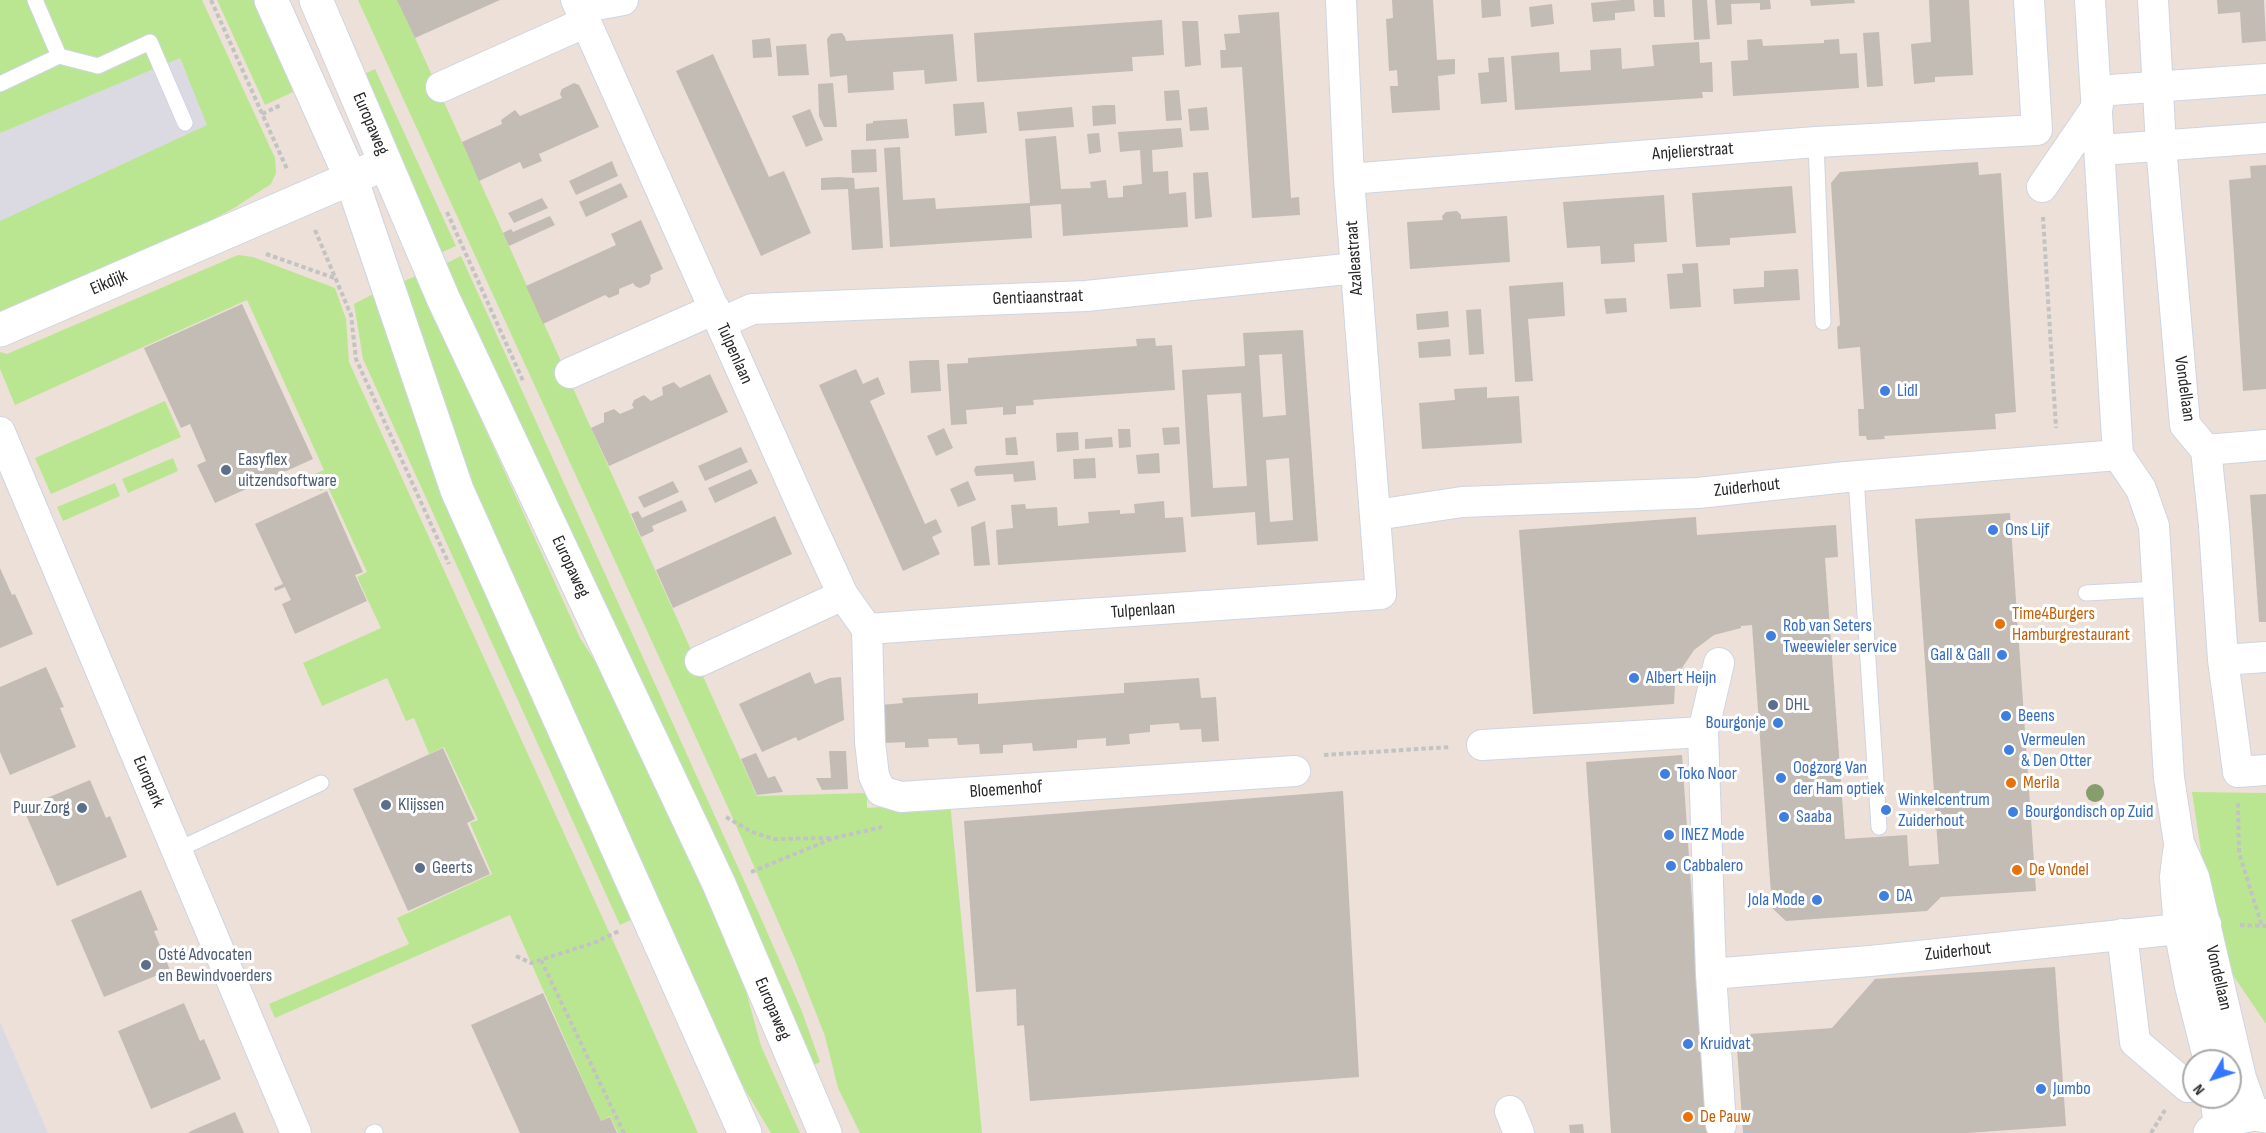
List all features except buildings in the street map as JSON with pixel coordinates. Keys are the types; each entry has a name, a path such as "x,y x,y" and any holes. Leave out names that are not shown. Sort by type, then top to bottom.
{"street":[{"path":"271,0 351,178 457,490 745,1133"},
{"name":"Europaweg","path":"316,0 443,298 719,884 825,1133"},
{"path":"441,87 581,10 623,0"},
{"name":"Azaleastraat","path":"1341,0 1349,179 1376,515"},
{"name":"Anjelierstraat","path":"1349,179 1816,142 2037,130 2029,0"},
{"path":"2090,0 2098,98 2118,455"},
{"name":"Vondellaan","path":"2153,0 2161,146 2185,425 2205,450"},
{"name":"Tulpenlaan","path":"581,10 843,595 867,629 1381,594 1376,515"},
{"path":"2042,187 2098,98 2157,88 2266,79"},
{"path":"2101,150 2266,138"},
{"name":"Eikdijk","path":"0,330 386,162"},
{"name":"Gentiaanstraat","path":"718,316 752,309 1086,296 1356,268"},
{"name":"Tulpenlaan","path":"570,373 718,316"},
{"name":"Europark","path":"0,432 296,1133"},
{"path":"2252,771 2223,660 2214,526 2205,450 2266,445"},
{"name":"Vondellaan","path":"2118,455 2141,489 2154,525 2169,778 2180,843 2194,877 2190,986 2206,1049"},
{"name":"Zuiderhout","path":"1376,515 1462,502 1698,493 2118,455"},
{"path":"700,661 843,595"},
{"path":"867,629 870,742 874,776 881,791 901,797"},
{"path":"2223,660 2266,657"},
{"path":"1719,663 1703,732 1711,974 1721,1125"},
{"path":"1482,745 1703,732"},
{"name":"Bloemenhof","path":"901,797 1305,763"},
{"name":"Vondellaan","path":"2192,926 2238,1067 2260,1115"},
{"name":"Zuiderhout","path":"1711,974 1870,962 2192,926"},
{"path":"2122,934 2135,1042 2208,1110 2234,1118 2260,1115"}],"lane":[{"path":"35,0 59,56"},
{"path":"0,84 59,56 98,66 150,42 185,123"},
{"path":"1816,142 1823,322"},
{"path":"1856,477 1879,827"},
{"path":"2086,593 2158,589"},
{"path":"177,850 321,783"}],"path":[{"path":"211,0 262,114"},
{"path":"2042,187 2058,461"},
{"path":"218,236 337,279"},
{"path":"1305,763 1482,745"},
{"path":"2252,771 2239,853 2262,926"},
{"path":"719,884 834,838 856,831 890,825 894,821 901,797"},
{"path":"720,814 752,832 774,839 834,838"},
{"path":"516,956 531,963 616,933"},
{"path":"541,960 624,1133"}],"shaded area":[{"path":"0,0 154,0 238,191 0,295"},
{"path":"0,1022 48,1133 0,1133"}],"green space":[{"path":"0,0 202,0 275,158 276,173 271,184 202,225 0,312 0,221 207,125 180,58 0,133"},
{"path":"217,0 255,0 288,75 293,92 265,105"},
{"path":"358,0 398,0 757,796 867,793 867,808 950,802 982,1133 860,1133 838,1088 825,1036 795,960 731,814"},
{"path":"375,69 456,246 440,253 360,76"},
{"path":"238,255 253,257 335,288 346,319 349,362 620,956 698,1133 618,1133 610,1116 601,1121 510,915 275,1018 269,1004 409,944 397,918 492,874 470,823 478,820 444,747 429,754 414,718 406,721 387,678 322,706 303,663 381,628 357,577 367,572 328,487 320,491 312,475 324,470 247,300 15,405 0,369 0,352 7,354"},
{"path":"461,256 801,1009 820,1062 814,1065 445,264"},
{"path":"416,276 580,638 630,715 729,929 761,1046 800,1133 771,1133 710,1031 478,521 399,283"},
{"path":"375,293 637,917 620,925 363,359 354,304"},
{"path":"165,401 181,437 51,494 35,458"},
{"path":"173,458 178,471 128,493 122,479"},
{"path":"115,483 120,496 63,521 57,507"},
{"path":"2192,792 2266,793 2266,1024 2216,950"}],"place":[{"name":"Lidl","path":"1885,391"},
{"name":"Easyflex uitzendsoftware","path":"226,470"},
{"name":"Ons Lijf","path":"1993,530"},
{"name":"Time4Burgers Hamburgrestaurant","path":"2000,624"},
{"name":"Rob van Seters Tweewieler service","path":"1771,636"},
{"name":"Gall & Gall","path":"2002,655"},
{"name":"Albert Heijn","path":"1634,678"},
{"name":"DHL","path":"1773,705"},
{"name":"Beens","path":"2006,716"},
{"name":"Bourgonje","path":"1778,723"},
{"name":"Vermeulen & Den Otter","path":"2009,750"},
{"name":"Toko Noor","path":"1665,774"},
{"name":"Oogzorg Van der Ham optiek","path":"1781,778"},
{"name":"Merila","path":"2011,783"},
{"name":"Klijssen","path":"386,805"},
{"name":"Puur Zorg","path":"82,808"},
{"name":"Winkelcentrum Zuiderhout","path":"1886,810"},
{"name":"Bourgondisch op Zuid","path":"2013,812"},
{"name":"Saaba","path":"1784,817"},
{"name":"INEZ Mode","path":"1669,835"},
{"name":"Cabbalero","path":"1671,866"},
{"name":"Geerts","path":"420,868"},
{"name":"De Vondel","path":"2017,870"},
{"name":"DA","path":"1884,896"},
{"name":"Jola Mode","path":"1817,900"},
{"name":"Osté Advocaten en Bewindvoerders","path":"146,965"},
{"name":"Kruidvat","path":"1688,1044"},
{"name":"Jumbo","path":"2041,1089"},
{"name":"De Pauw","path":"1688,1117"}]}
